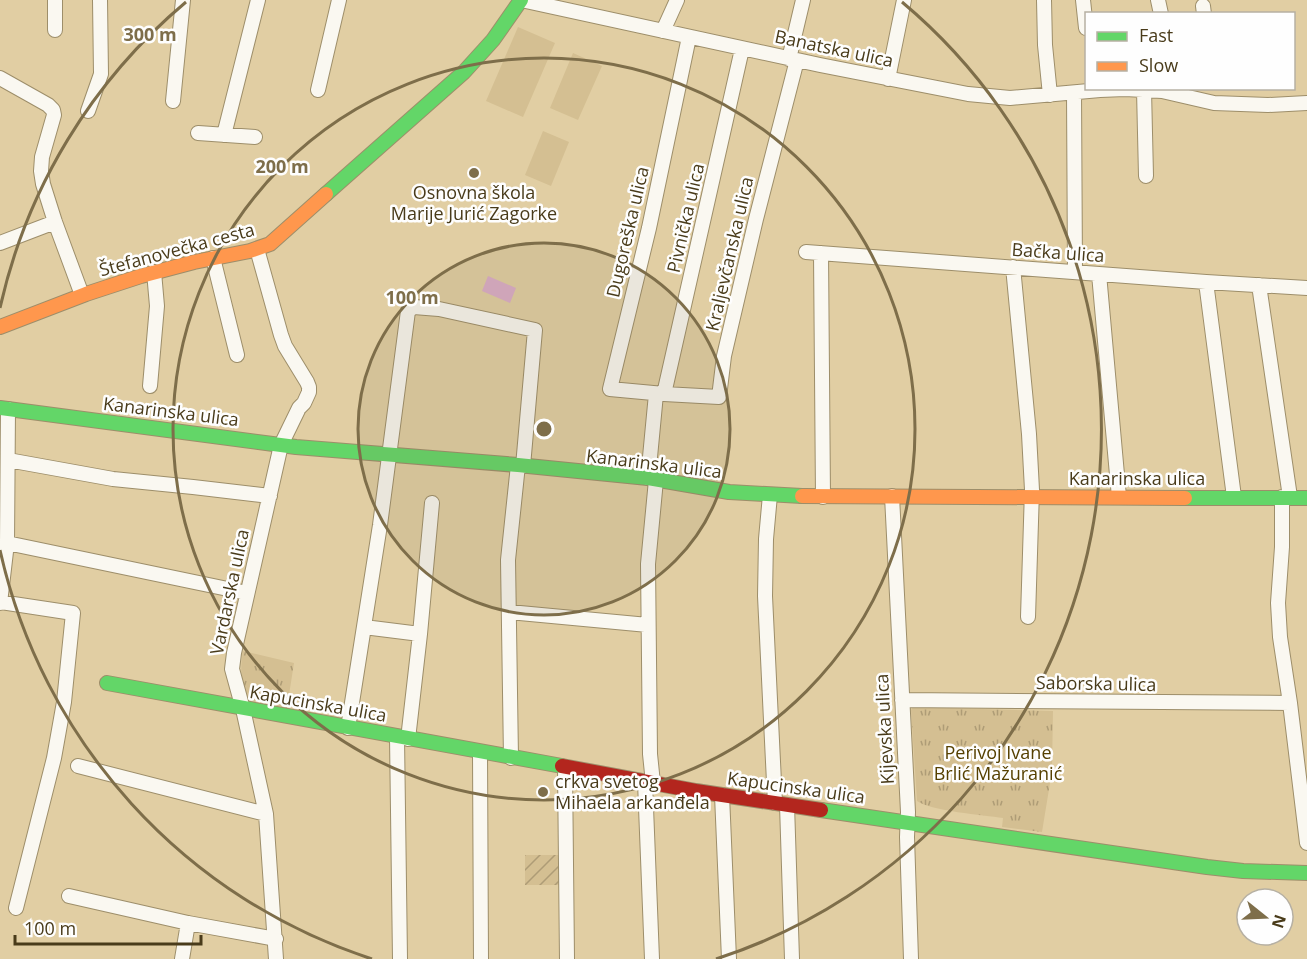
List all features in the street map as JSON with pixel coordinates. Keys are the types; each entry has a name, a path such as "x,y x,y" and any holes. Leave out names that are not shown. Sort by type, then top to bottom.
{"street":[{"path":"54,30 55,0"},
{"path":"88,111 101,74 100,0"},
{"path":"173,101 183,0"},
{"path":"224,135 258,0"},
{"path":"318,90 339,0"},
{"name":"Banatska ulica","path":"521,0 793,60 968,94 1011,98 1095,90 1144,90 1173,91 1268,105 1307,103"},
{"name":"Štefanovečka cesta","path":"0,327 82,295 154,272 257,249 270,244 464,72 493,40 521,0"},
{"path":"663,32 678,0"},
{"name":"Kraljevčanska ulica","path":"660,394 719,397 724,356 793,60 803,0"},
{"path":"888,79 904,0"},
{"path":"1044,0 1045,45 1050,95"},
{"path":"1083,0 1085,19"},
{"name":"Dugoreška ulica","path":"660,394 610,389 649,228 689,37"},
{"name":"Pivnička ulica","path":"652,959 648,564 652,479 660,394 742,49"},
{"path":"0,78 53,110 54,115 40,171 55,222 82,295"},
{"path":"1144,90 1146,176"},
{"path":"1074,93 1075,272"},
{"path":"198,133 255,137"},
{"path":"0,243 55,222"},
{"name":"Vardarska ulica","path":"257,249 281,336 309,387 308,397 299,408 281,445 232,669 266,814 276,959"},
{"name":"Bačka ulica","path":"806,252 1307,288"},
{"path":"821,253 824,497"},
{"path":"213,258 237,355"},
{"path":"1013,267 1029,434 1032,498 1028,617"},
{"path":"150,386 157,306 154,272"},
{"path":"1099,274 1119,497"},
{"path":"1206,282 1234,497"},
{"path":"1259,285 1286,497 1278,603 1280,637 1307,843"},
{"path":"348,728 408,311 414,307 439,309 535,330 508,560 511,758"},
{"path":"4,408 8,460 7,543 0,602 74,613 64,702 54,758 16,908"},
{"name":"Kanarinska ulica","path":"4,408 281,445 520,465 652,479 729,492 770,495 1307,498"},
{"path":"8,460 113,479 270,496"},
{"path":"770,495 766,539 765,596 792,959"},
{"name":"Kijevska ulica","path":"892,496 908,822 911,959"},
{"path":"400,959 403,738 420,634 432,503"},
{"path":"7,543 247,593"},
{"path":"509,612 648,625"},
{"path":"364,627 420,634"},
{"name":"Kapucinska ulica","path":"107,683 722,795 1207,867 1259,872 1307,873"},
{"name":"Saborska ulica","path":"902,700 1290,703"},
{"path":"480,752 481,959"},
{"path":"78,766 266,814"},
{"path":"565,768 567,959"},
{"path":"722,795 729,959"},
{"path":"69,896 188,923 276,939"},
{"path":"182,959 188,923"}],"green space":[{"path":"518,27 555,43 523,117 486,101"},
{"path":"573,53 602,66 578,120 550,108"},
{"path":"543,131 569,142 551,186 525,175"},
{"path":"243,651 294,663 287,708 249,700 242,676"},
{"name":"Perivoj Ivane Brlić Mažuranić","path":"913,707 1053,711 1052,771 1042,832 1002,827 1003,818 945,810 917,801 911,710"},
{"path":"525,855 560,855 560,885 525,885"}],"shaded area":[{"path":"488,276 516,288 510,303 482,291"}],"traffic: fast":[{"path":"326,194 464,72 493,40 521,0"},
{"path":"0,408 296,447 518,465 648,478 729,492 802,496"},
{"path":"1185,498 1307,498"},
{"path":"107,683 562,766"},
{"path":"821,810 1207,867 1243,871 1307,873"}],"traffic: slow":[{"path":"0,327 141,276 250,251 270,244 326,194"},
{"path":"802,496 1185,498"}],"traffic: jam":[{"path":"562,766 696,791 821,810"}],"place":[{"name":"Osnovna škola Marije Jurić Zagorke","path":"474,173"},
{"name":"crkva svetog Mihaela arkanđela","path":"543,792"}]}
